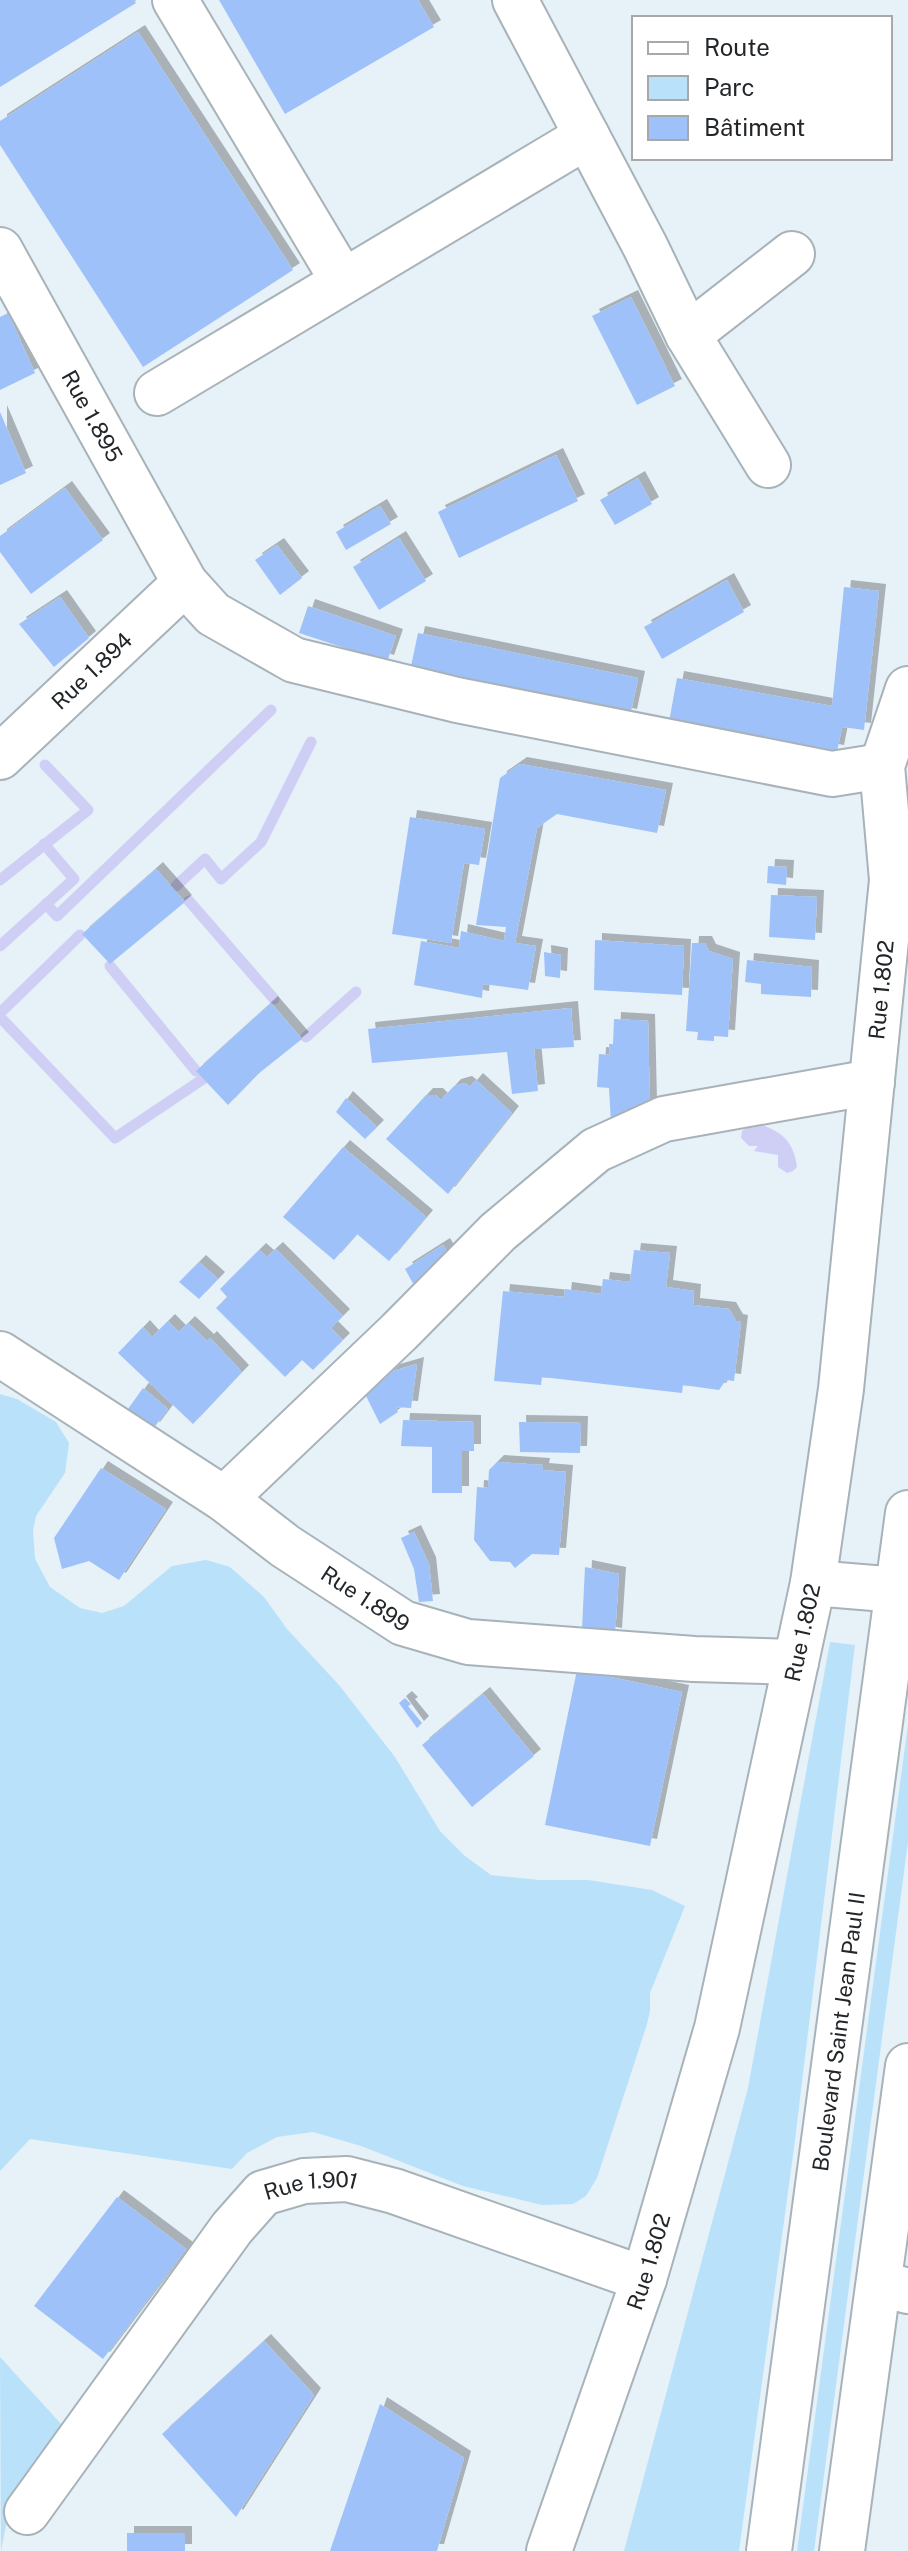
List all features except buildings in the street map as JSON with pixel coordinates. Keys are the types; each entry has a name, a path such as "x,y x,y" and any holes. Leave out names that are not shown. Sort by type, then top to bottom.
{"street":[{"path":"175,0 343,281"},
{"path":"515,0 645,246 688,335 768,465"},
{"path":"157,393 587,136"},
{"name":"Rue 1.895","path":"0,250 185,583 213,614 294,660 457,700 832,774 882,766"},
{"path":"688,335 792,254"},
{"name":"Rue 1.894","path":"0,757 185,583"},
{"name":"Rue 1.802","path":"549,2551 644,2279 717,2028 813,1583 841,1389 892,880 882,766 908,689"},
{"path":"224,1499 399,1332 498,1232 596,1150 664,1119 872,1082"},
{"name":"Rue 1.899","path":"0,1354 224,1499 285,1546 403,1623 468,1642 694,1659 796,1662"},
{"name":"Boulevard Saint Jean Paul II","path":"769,2551 908,1513"},
{"path":"813,1583 898,1590"},
{"path":"842,2551 893,2287 908,2066"},
{"name":"Rue 1.901","path":"27,2512 232,2228 263,2193 304,2181 347,2179 394,2191 644,2279"}],"green space":[{"path":"0,1394 17,1399 56,1422 69,1443 65,1473 36,1516 33,1530 35,1559 50,1587 80,1608 102,1613 124,1606 172,1566 206,1560 230,1567 264,1597 287,1629 339,1685 395,1757 440,1831 465,1856 491,1875 539,1880 588,1880 652,1890 685,1906 650,1993 647,2024 597,2178 586,2196 573,2204 542,2205 463,2186 361,2146 313,2132 277,2137 247,2153 232,2169 30,2139 0,2171"},
{"path":"830,1642 855,1645 794,2148 739,2551 624,2551 748,2088"},
{"path":"908,1724 908,1842 814,2551 797,2551"},
{"path":"0,2357 62,2425 11,2500 1,2551"}],"shaded area":[{"path":"761,1125 781,1135 790,1145 797,1167 793,1171 787,1173 778,1167 778,1155 754,1151 758,1146 749,1146 741,1138 742,1131 748,1127"}],"waterway":[{"path":"46,904 57,916 271,710"},
{"path":"176,886 205,859 221,879 261,842 311,742"},
{"path":"0,880 88,810 45,765"},
{"path":"0,946 74,879 44,844"},
{"path":"189,901 274,999"},
{"path":"0,1013 80,935"},
{"path":"110,966 196,1071"},
{"path":"306,1037 356,992"},
{"path":"0,1017 115,1138 203,1079"}]}
